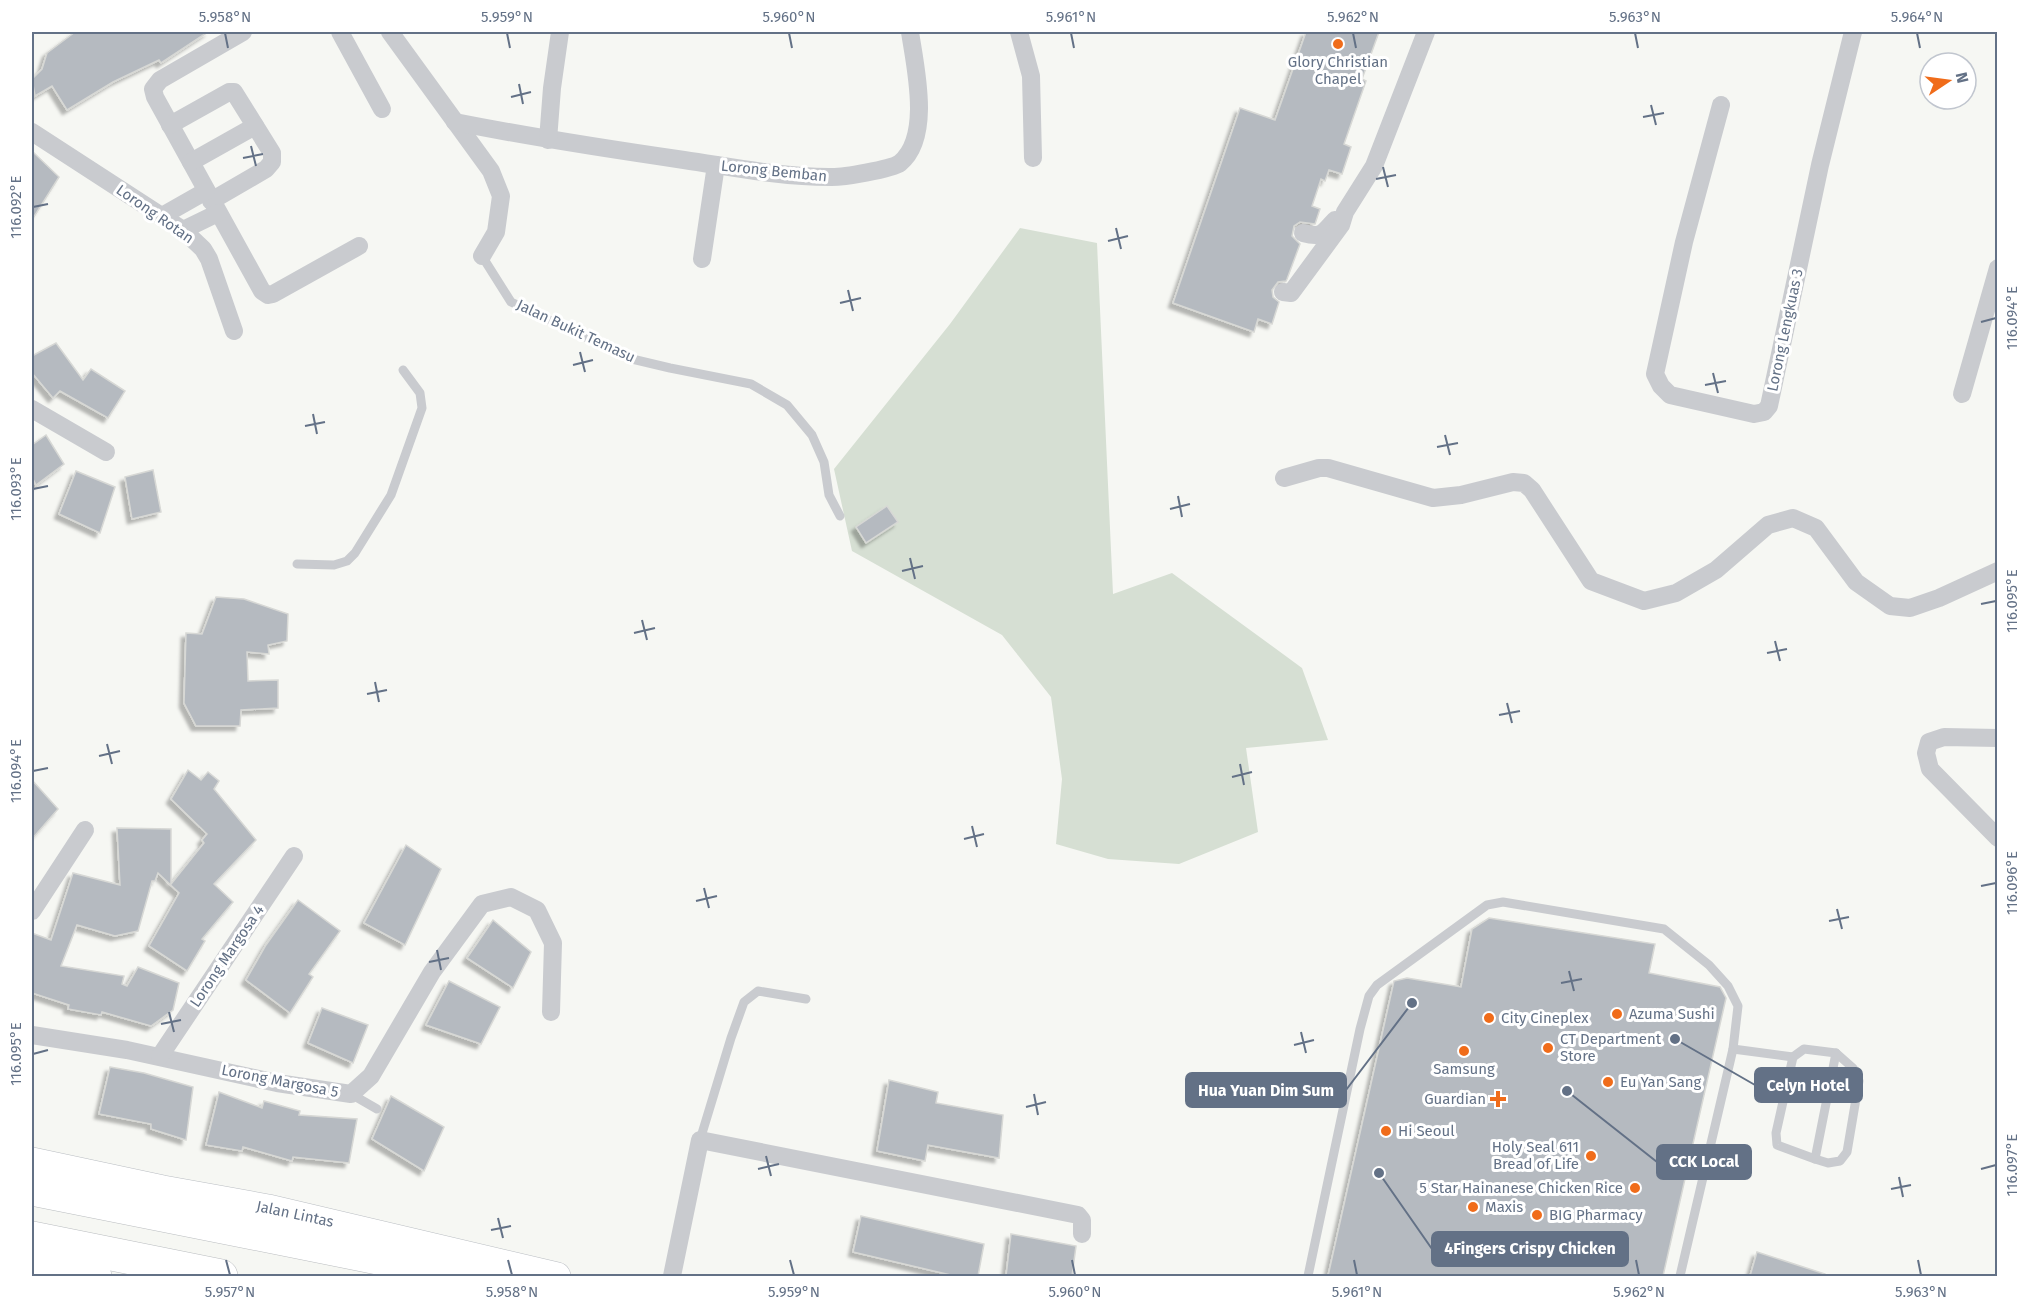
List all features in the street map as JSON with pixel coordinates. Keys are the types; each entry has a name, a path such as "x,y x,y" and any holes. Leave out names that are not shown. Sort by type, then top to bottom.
{"highway":[{"name":"Jalan Lintas","path":"32,1189 404,1263 482,1276"},
{"path":"32,1238 221,1276"}],"main road":[{"name":"Jalan Lintas","path":"32,1161 268,1208 557,1276"},
{"path":"32,1263 98,1276"}],"street":[{"path":"243,32 160,80 153,89 170,125 262,291 268,295 358,246"},
{"path":"340,32 382,109"},
{"name":"Jalan Bukit Temasu","path":"390,32 491,171 501,196 496,232 482,256"},
{"path":"548,140 560,32"},
{"name":"Lorong Bemban","path":"455,122 548,140 716,165 832,177 874,171 900,164 914,144 918,120 918,92 910,32"},
{"path":"1019,32 1031,76 1033,158"},
{"path":"1283,292 1291,293 1341,225 1346,212 1374,166 1426,32"},
{"name":"Lorong Lengkuas 3","path":"1721,105 1684,242 1655,375 1670,395 1755,414 1764,412 1769,406 1820,165 1853,32"},
{"path":"170,125 229,92 234,92 272,153 270,166 212,202 183,230"},
{"path":"191,162 255,126"},
{"name":"Lorong Rotan","path":"32,132 183,230 203,249 209,259 234,332"},
{"path":"702,260 716,165"},
{"path":"162,216 212,202"},
{"path":"1303,233 1322,235 1338,216 1346,212"},
{"path":"1962,394 1998,268"},
{"path":"32,409 105,452"},
{"path":"1284,478 1319,468 1328,468 1433,498 1461,495 1514,482 1524,483 1532,490 1591,581 1644,601 1676,593 1716,570 1768,525 1793,518 1816,528 1856,582 1890,606 1910,608 1939,598 1998,571"},
{"path":"1998,738 1944,737 1929,742 1926,753 1930,769 1998,838"},
{"path":"32,911 85,830"},
{"name":"Lorong Margosa 4","path":"160,1056 294,856"},
{"name":"Lorong Margosa 5","path":"32,1035 160,1056 277,1083 351,1094 371,1076 432,972 482,904 511,897 537,910 553,943 551,1012"},
{"path":"672,1276 700,1140 1078,1215 1082,1220 1082,1234"}],"lane":[{"name":"Jalan Bukit Temasu","path":"482,256 511,302 632,359 752,384 787,405 812,435 824,462 829,495 840,516"},
{"path":"297,564 334,565 347,561 355,553 391,495 422,408 420,393 403,370"},
{"path":"1308,1276 1369,996 1377,985 1487,905 1503,902 1664,929 1709,965 1728,986 1738,1006 1733,1049 1680,1276"},
{"path":"700,1140 744,1002 758,991 806,999"},
{"path":"1733,1049 1793,1057"},
{"path":"1803,1049 1836,1053 1852,1068 1859,1081 1847,1152 1840,1161 1828,1163 1777,1145 1776,1133 1793,1057 1803,1049"},
{"path":"1815,1159 1836,1053"},
{"path":"351,1094 377,1109"}],"shaded area":[{"path":"1020,228 1097,243 1113,594 1172,573 1302,668 1328,740 1246,748 1258,832 1179,864 1108,859 1056,844 1062,779 1051,697 1002,635 852,551 834,469 950,324"}],"building":[{"path":"75,32 208,32 161,63 159,60 113,82 67,110 52,86 35,96 32,79 42,69 47,53"},
{"path":"1306,32 1379,32 1362,79 1366,81 1344,144 1351,147 1342,174 1329,170 1325,181 1321,179 1312,206 1320,209 1315,224 1300,222 1294,226 1292,236 1300,244 1286,281 1278,282 1272,290 1273,297 1279,302 1272,324 1258,319 1254,332 1173,303 1240,108 1275,120"},
{"path":"32,151 59,177 32,220"},
{"path":"56,343 83,380 91,369 125,391 108,418 60,391 53,398 32,373 32,356"},
{"path":"46,435 64,464 36,485 32,477 32,445"},
{"path":"153,470 161,512 132,519 125,477"},
{"path":"76,471 115,487 100,533 59,514"},
{"path":"887,506 898,522 866,543 856,527"},
{"path":"216,597 244,599 288,614 287,641 268,645 269,654 247,652 248,681 278,680 278,708 241,710 240,726 196,726 184,703 186,633 202,634"},
{"path":"188,770 201,780 208,772 219,781 214,789 256,840 214,884 233,902 202,939 205,941 187,971 149,946 179,893 158,873 155,881 152,881 138,931 115,936 77,925 61,966 124,976 122,984 127,986 138,967 179,983 173,1010 151,1026 102,1012 101,1015 68,1009 69,1005 32,993 32,933 51,940 73,873 120,885 117,828 171,829 171,884 204,843 202,840 207,834 171,799"},
{"path":"32,780 58,809 32,839"},
{"path":"406,845 441,869 405,945 364,923"},
{"path":"298,900 340,931 309,974 313,977 290,1013 246,980 266,945"},
{"path":"1489,918 1655,944 1649,973 1720,987 1726,998 1663,1276 1328,1276 1394,981 1407,978 1461,987 1472,929"},
{"path":"493,920 531,952 513,988 467,958"},
{"path":"449,981 500,1007 481,1044 426,1025"},
{"path":"322,1008 368,1025 353,1063 308,1043"},
{"path":"110,1067 144,1073 193,1087 186,1140 151,1129 151,1124 99,1114"},
{"path":"889,1080 938,1092 936,1103 1003,1115 999,1158 928,1145 925,1161 877,1151"},
{"path":"219,1092 262,1108 264,1101 300,1111 299,1115 357,1119 349,1163 293,1157 292,1161 243,1147 242,1151 206,1145"},
{"path":"391,1096 444,1127 424,1171 372,1139"},
{"path":"861,1216 984,1244 978,1276 955,1276 853,1252"},
{"path":"1011,1234 1076,1246 1072,1276 1006,1276"},
{"path":"1757,1252 1825,1274 1825,1276 1750,1276"}],"place":[{"name":"Glory Christian Chapel","path":"1338,44"},
{"name":"Hua Yuan Dim Sum","path":"1412,1003"},
{"name":"Azuma Sushi","path":"1617,1014"},
{"name":"City Cineplex","path":"1489,1018"},
{"name":"Celyn Hotel","path":"1675,1039"},
{"name":"CT Department Store","path":"1548,1048"},
{"name":"Samsung","path":"1464,1051"},
{"name":"Eu Yan Sang","path":"1608,1082"},
{"name":"CCK Local","path":"1567,1091"},
{"name":"Guardian","path":"1498,1099"},
{"name":"Hi Seoul","path":"1386,1131"},
{"name":"Holy Seal 611 Bread of Life","path":"1591,1156"},
{"name":"4Fingers Crispy Chicken","path":"1379,1173"},
{"name":"5 Star Hainanese Chicken Rice","path":"1635,1188"},
{"name":"Maxis","path":"1473,1207"},
{"name":"BIG Pharmacy","path":"1537,1215"}]}
